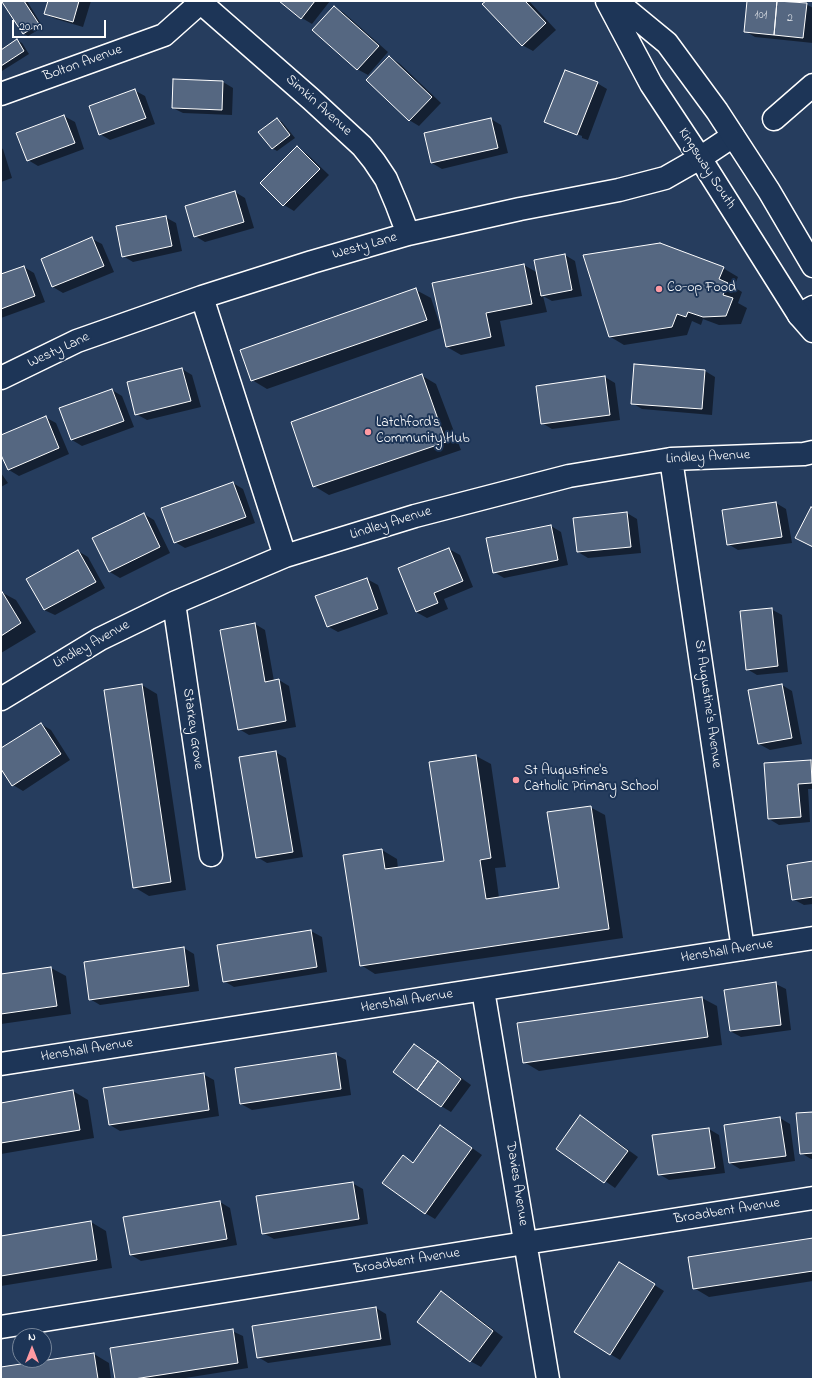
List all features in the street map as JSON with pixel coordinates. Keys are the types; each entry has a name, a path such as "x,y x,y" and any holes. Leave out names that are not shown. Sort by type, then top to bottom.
{"street":[{"name":"Kingsway South","path":"607,1 651,84 700,158 806,311 813,331"},
{"path":"616,1 667,43 717,111 770,191 813,266"},
{"name":"Bolton Avenue","path":"1,94 164,34 200,2"},
{"name":"Simkin Avenue","path":"200,2 311,99 362,146 386,179 408,234"},
{"path":"774,119 813,85"},
{"name":"Westy Lane","path":"1,378 77,341 202,297 312,262 408,234 520,208 619,190 665,178 700,158 733,136"},
{"path":"202,297 285,556"},
{"name":"Lindley Avenue","path":"1,699 100,639 174,603 285,556 415,516 561,478 671,459 804,454 813,452"},
{"name":"St Augustine's Avenue","path":"671,459 743,949"},
{"name":"Starkey Grove","path":"174,603 211,855"},
{"name":"Henshall Avenue","path":"1,1064 813,938"},
{"name":"Davies Avenue","path":"483,990 548,1379"},
{"name":"Broadbent Avenue","path":"1,1327 813,1198"}],"building":[{"path":"24,1 39,24 23,34 2,2"},
{"path":"48,1 79,1 73,22 44,14"},
{"path":"279,1 315,1 301,19"},
{"path":"486,1 525,1 546,23 522,46 482,4"},
{"path":"747,1 777,1 774,35 744,32"},
{"path":"777,1 807,3 803,38 774,35"},
{"path":"334,6 379,46 357,70 312,30"},
{"path":"17,39 24,51 1,66 1,50"},
{"path":"389,56 432,97 409,121 366,80"},
{"path":"565,70 598,82 577,135 544,122"},
{"path":"173,79 223,81 222,110 172,108"},
{"path":"135,89 146,118 99,135 89,106"},
{"path":"64,115 75,143 27,161 16,133"},
{"path":"277,118 290,135 272,149 258,132"},
{"path":"491,118 498,148 431,163 424,133"},
{"path":"297,146 320,169 283,206 260,183"},
{"path":"235,191 244,222 194,237 185,206"},
{"path":"166,216 172,246 122,257 116,226"},
{"path":"92,237 104,266 52,287 41,259"},
{"name":"Co-op Food","path":"660,243 724,267 719,279 728,283 723,295 733,298 726,316 703,317 688,312 686,317 677,314 672,327 609,337 583,255"},
{"path":"565,254 572,290 541,296 534,260"},
{"path":"524,264 532,304 486,313 491,337 446,347 432,283"},
{"path":"24,266 35,296 1,309 1,274"},
{"path":"416,288 427,320 251,381 240,350"},
{"path":"634,364 705,370 702,409 631,404"},
{"path":"182,368 191,401 135,415 127,382"},
{"name":"Latchford's Community Hub","path":"422,374 446,442 313,487 291,422"},
{"path":"605,376 610,415 541,424 536,386"},
{"path":"112,389 124,421 71,440 59,408"},
{"path":"46,416 59,448 8,470 1,455 1,435"},
{"path":"233,482 246,517 174,543 161,508"},
{"path":"776,502 782,537 727,545 722,510"},
{"path":"811,507 813,508 813,547 795,538"},
{"path":"627,512 631,547 577,552 573,518"},
{"path":"144,513 160,547 109,572 92,538"},
{"path":"551,525 558,560 493,573 486,538"},
{"path":"449,548 463,581 434,593 438,603 416,612 398,568"},
{"path":"78,550 96,582 44,610 26,579"},
{"path":"367,578 378,609 327,627 315,596"},
{"path":"1,590 21,623 1,636"},
{"path":"772,608 778,666 746,670 740,611"},
{"path":"255,623 265,682 279,679 286,721 238,730 220,630"},
{"path":"142,684 171,882 133,888 104,690"},
{"path":"782,684 792,738 758,744 748,690"},
{"path":"41,723 61,754 12,786 1,769 1,748"},
{"path":"276,751 293,852 256,858 239,757"},
{"path":"476,755 491,858 480,860 486,899 559,888 547,812 591,806 609,929 360,966 343,855 382,849 385,869 444,861 429,762"},
{"path":"811,760 812,783 798,784 801,817 768,819 764,763"},
{"path":"813,861 813,897 792,900 787,865"},
{"path":"311,930 317,967 223,982 217,945"},
{"path":"184,947 189,986 89,1000 84,962"},
{"path":"51,967 57,1006 1,1014 1,974"},
{"path":"776,982 781,1025 730,1031 724,990"},
{"path":"702,997 708,1037 523,1063 517,1023"},
{"path":"414,1044 438,1061 417,1090 393,1072"},
{"path":"336,1053 341,1089 240,1104 235,1068"},
{"path":"438,1061 461,1079 441,1107 417,1090"},
{"path":"204,1073 209,1110 109,1125 103,1088"},
{"path":"73,1090 80,1130 1,1143 1,1103"},
{"path":"813,1112 813,1153 800,1154 796,1113"},
{"path":"580,1115 628,1151 604,1183 556,1149"},
{"path":"780,1117 786,1156 729,1163 724,1125"},
{"path":"440,1125 472,1148 425,1214 382,1183 403,1155 413,1163"},
{"path":"709,1128 715,1168 658,1175 652,1135"},
{"path":"353,1182 359,1219 262,1234 256,1196"},
{"path":"220,1201 227,1239 130,1255 123,1217"},
{"path":"91,1221 97,1260 1,1276 1,1236"},
{"path":"813,1238 813,1271 693,1289 688,1257"},
{"path":"619,1262 655,1284 610,1355 574,1332"},
{"path":"441,1291 493,1331 470,1362 417,1322"},
{"path":"376,1307 381,1339 257,1358 252,1326"},
{"path":"233,1329 238,1363 134,1379 115,1379 110,1348"},
{"path":"94,1353 98,1379 1,1379 1,1367 12,1365 12,1368 52,1368 52,1359"}],"place":[{"name":"Co-op Food","path":"659,289"},
{"name":"Latchford's Community Hub","path":"368,432"},
{"name":"St Augustine's Catholic Primary School","path":"516,780"}]}
